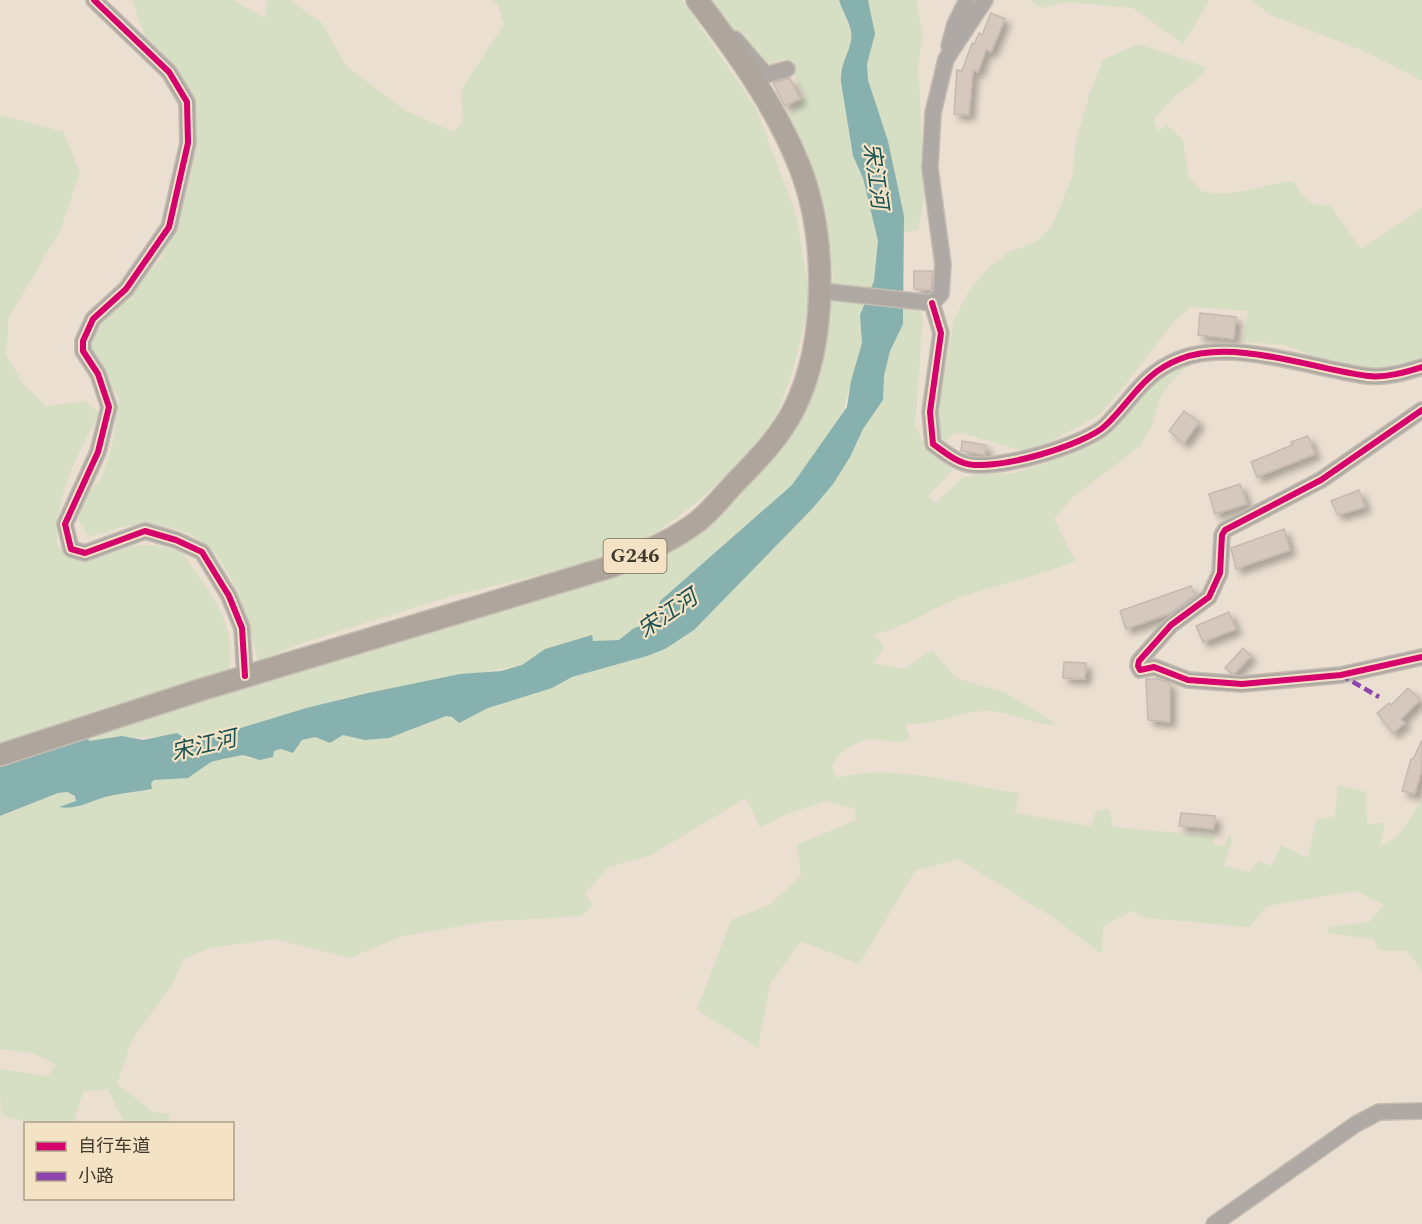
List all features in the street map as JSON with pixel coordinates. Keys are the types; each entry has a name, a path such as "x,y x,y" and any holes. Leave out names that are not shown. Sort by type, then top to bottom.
{"highway":[{"name":"G246","path":"0,755 245,676 613,566 655,548 698,521 766,451 794,408 809,364 822,291 813,219 800,166 767,100 697,0"}],"street":[{"path":"94,0 169,72 187,102 188,143 169,227 126,289 93,319 83,342 83,351 98,374 109,407 98,452 65,524 66,536 71,549 85,554 145,531 176,540 202,552 229,596 242,628 245,676"},
{"path":"932,303 941,294 944,281 930,168 933,113 955,24 967,0"},
{"path":"947,55 985,0"},
{"path":"722,33 740,43 766,75 787,69"},
{"path":"822,291 932,303"},
{"path":"932,303 941,333 929,426 933,444 965,464 1021,461 1105,427 1159,367 1208,351 1312,364 1369,376 1384,376 1422,367"},
{"path":"1422,411 1321,480 1225,530 1222,535 1220,573 1209,597 1172,625 1139,661 1138,666 1140,670 1154,667 1188,680 1242,684 1341,675 1422,657"},
{"path":"1214,1224 1378,1112 1422,1111"}],"green space":[{"path":"132,0 233,0 265,18 267,0 289,0 322,23 346,66 406,111 454,132 463,121 461,90 504,24 498,6 493,0 682,0 756,108 796,214 810,299 795,363 772,429 700,500 654,534 605,559 451,596 305,642 258,661 244,608 234,584 221,562 205,544 184,532 159,525 128,526 88,536 78,520 83,499 102,477 112,446 119,400 91,348 96,332 104,319 161,259 186,193 196,101 146,40"},
{"path":"706,0 839,0 851,32 850,48 840,71 841,82 853,156 863,178 878,241 874,281 860,315 862,343 841,418 792,485 660,601 656,615 646,624 634,628 619,640 593,641 592,636 545,649 522,665 368,693 306,708 192,743 184,735 89,741 88,737 134,721 562,586 717,511 819,358 831,302 833,273 811,163 789,114 805,97 785,58 764,66"},
{"path":"868,0 916,0 923,36 918,66 925,192 918,230 904,232 904,216 888,141 868,80 867,64 875,34"},
{"path":"1030,0 1210,0 1183,44 1133,8 1067,2 1041,8"},
{"path":"1251,0 1422,0 1422,81 1362,50 1270,15"},
{"path":"1138,44 1206,67 1199,78 1174,97 1154,119 1158,131 1167,125 1183,140 1189,176 1201,191 1236,192 1293,181 1308,200 1331,206 1361,249 1422,208 1422,361 1413,365 1366,371 1324,361 1286,345 1243,342 1248,311 1190,307 1173,323 1112,401 1099,415 1083,424 1036,449 1023,451 962,433 953,434 946,441 938,434 936,425 954,320 968,292 989,267 1011,251 1036,242 1052,226 1073,175 1075,144 1090,92 1103,60"},
{"path":"0,115 64,132 80,173 60,231 9,317 6,354 23,384 46,406 85,401 99,413 75,461 64,491 57,545 68,554 89,558 123,548 148,545 181,551 210,593 225,621 231,652 229,670 104,708 0,745"},
{"path":"904,308 915,308 923,315 915,425 923,442 953,470 928,496 936,503 962,478 982,473 1012,474 1044,464 1082,446 1161,378 1196,361 1177,375 1161,395 1152,426 1140,446 1072,498 1054,519 1075,561 959,598 907,623 874,634 884,647 873,663 904,669 932,650 956,678 1006,693 1059,725 1049,725 991,711 972,712 925,723 905,723 910,738 895,742 873,739 861,741 843,751 832,766 836,778 882,772 928,776 1019,793 1015,813 1091,826 1096,811 1109,809 1113,827 1215,836 1213,844 1224,846 1229,835 1232,841 1224,866 1249,872 1258,861 1272,866 1281,845 1308,858 1316,820 1335,816 1338,785 1366,792 1367,824 1385,823 1379,848 1398,836 1422,800 1422,971 1407,951 1378,950 1374,939 1328,933 1329,927 1369,922 1384,905 1356,891 1267,906 1249,927 1147,918 1131,911 1103,927 1102,954 1054,918 959,859 915,871 859,964 801,941 770,984 758,1048 697,1010 731,920 769,905 801,876 797,845 856,820 855,809 826,801 784,815 760,828 746,798 651,855 609,867 585,893 592,905 581,916 483,922 402,936 350,958 274,939 211,948 183,959 172,985 132,1040 117,1084 153,1112 169,1114 170,1122 124,1122 108,1090 83,1091 74,1122 23,1121 5,1115 1,1111 0,1069 48,1076 56,1064 32,1053 0,1049 0,817 58,793 73,796 76,801 62,807 68,808 108,796 152,790 151,783 154,780 188,778 211,762 243,755 249,759 273,757 274,751 281,749 293,753 302,740 315,737 330,743 343,735 365,740 389,738 446,716 460,722 488,708 552,688 572,677 665,649 694,630 812,509 850,457 863,429 883,400 884,376 890,351 903,324"}],"water":[{"name":"宋江河","path":"839,0 868,0 875,34 867,64 868,80 888,141 904,216 903,324 890,351 884,376 883,400 863,429 850,457 833,484 812,509 694,630 665,649 572,677 552,688 488,708 459,723 452,717 446,716 389,738 365,740 343,735 330,743 315,737 302,740 293,753 281,749 274,751 273,757 260,760 243,755 211,762 188,778 154,780 151,783 152,789 111,796 71,807 59,807 76,801 75,796 67,792 58,793 0,816 0,765 88,737 89,741 122,736 143,740 177,733 192,743 306,708 368,693 460,674 501,671 522,665 545,649 592,635 593,641 619,640 634,628 646,624 656,615 660,601 792,485 847,407 851,381 862,343 860,315 874,281 878,241 863,178 853,156 841,82 851,31"}],"building":[{"path":"991,13 1005,19 991,52 986,50 978,72 973,70 969,115 954,114 957,70 962,71 972,43 974,44 979,33 982,35"},
{"path":"790,78 800,99 785,106 773,83"},
{"path":"914,271 933,271 931,290 914,289"},
{"path":"1200,313 1236,317 1234,339 1198,335"},
{"path":"1184,411 1199,422 1184,443 1169,431"},
{"path":"1308,436 1315,454 1257,477 1251,462"},
{"path":"962,441 986,445 985,455 961,451"},
{"path":"1240,484 1247,504 1215,514 1209,494"},
{"path":"1359,490 1365,507 1338,515 1331,501"},
{"path":"1284,529 1290,550 1236,569 1231,548"},
{"path":"1191,586 1195,595 1171,613 1126,629 1120,611"},
{"path":"1229,612 1236,629 1203,642 1196,626"},
{"path":"1243,648 1251,656 1234,674 1231,673 1225,668"},
{"path":"1064,662 1086,663 1085,679 1063,678"},
{"path":"1146,679 1158,679 1170,683 1170,722 1148,720"},
{"path":"1408,688 1420,700 1401,719 1405,723 1393,733 1377,713 1389,703 1391,705"},
{"path":"1422,740 1422,769 1415,794 1402,791 1411,759"},
{"path":"1181,813 1215,816 1214,829 1179,826"}],"marked path":[{"path":"1341,675 1379,697"}],"cycle path":[{"path":"94,0 169,72 187,102 188,143 169,227 126,289 93,319 83,341 83,351 98,374 109,407 98,452 65,524 71,549 85,553 145,531 176,540 202,552 229,596 242,628 245,676"},
{"path":"932,303 941,333 930,412 933,444 956,460 977,465 1016,461 1079,441 1106,425 1147,379 1167,365 1201,353 1249,353 1368,376 1403,373 1422,367"},
{"path":"1422,410 1321,480 1225,530 1222,535 1220,573 1209,597 1171,625 1139,661 1138,666 1140,670 1154,667 1188,680 1242,684 1341,675 1422,657"}]}
